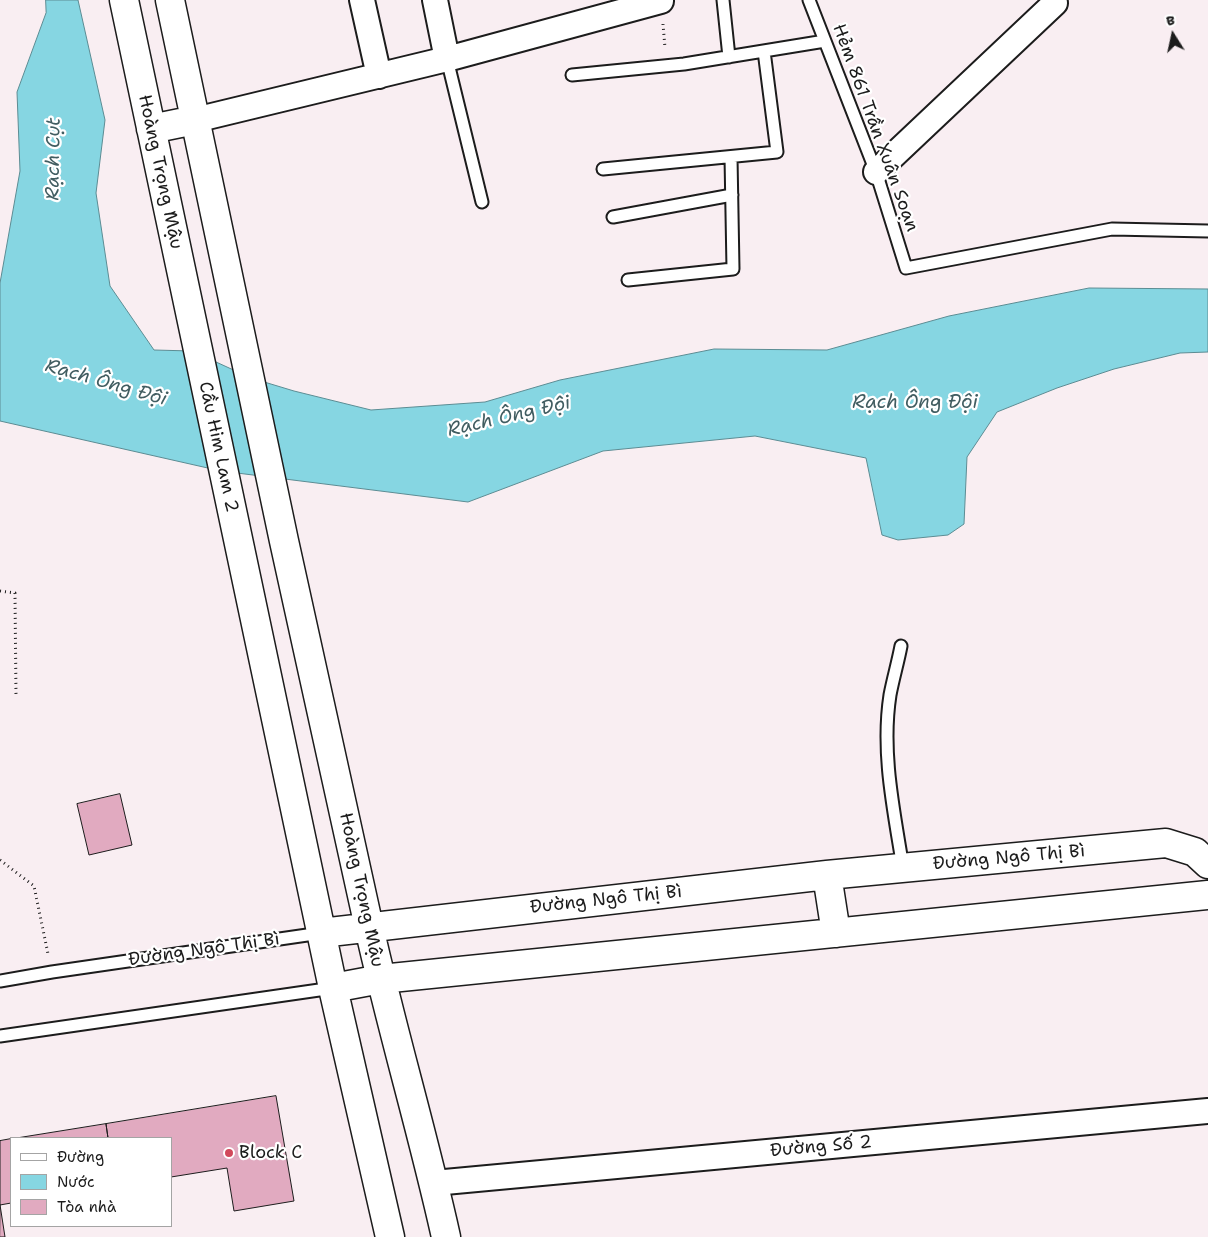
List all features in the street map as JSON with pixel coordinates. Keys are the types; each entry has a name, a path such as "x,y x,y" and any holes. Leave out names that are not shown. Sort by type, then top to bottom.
{"main road":[{"name":"Hoàng Trọng Mậu","path":"124,0 197,345"},
{"path":"151,129 195,120 170,0"},
{"name":"Hoàng Trọng Mậu","path":"195,120 284,541 369,927 446,1237"},
{"name":"Cầu Him Lam 2","path":"197,345 321,933"},
{"name":"Đường Ngô Thị Bì","path":"321,933 827,875 1166,843 1195,852 1208,864"},
{"path":"827,875 836,933"},
{"path":"333,988 381,979 1208,895"},
{"path":"321,933 390,1237"}],"street":[{"path":"362,0 378,76"},
{"path":"435,0 447,59"},
{"path":"195,120 447,59 664,0"},
{"path":"876,172 1055,3"},
{"name":"Đường Số 2","path":"434,1183 1208,1110"}],"lane":[{"path":"723,0 729,57"},
{"name":"Hẻm 861 Trần Xuân Soạn","path":"809,0 876,172 906,268 1112,229 1208,231"},
{"path":"572,75 667,66 825,41"},
{"path":"603,169 777,152 764,51"},
{"path":"447,59 482,202"},
{"path":"628,280 733,269 731,157"},
{"path":"614,217 732,195"},
{"path":"901,646 890,696 887,738 890,790 903,868"},
{"name":"Đường Ngô Thị Bì","path":"0,981 321,933"},
{"path":"0,1036 333,988"}],"path":[{"path":"664,0 667,66"},
{"path":"0,592 15,593 16,695"},
{"path":"0,860 34,886 52,972"}],"water":[{"name":"Rạch Ông Đội","path":"46,0 78,0 105,120 96,193 110,286 154,350 192,351 251,378 371,410 485,402 560,380 714,349 827,350 949,316 1089,288 1208,289 1208,352 1180,353 1114,369 1057,388 997,412 967,457 964,524 948,535 898,540 882,535 866,458 755,436 603,451 468,502 221,471 0,421 0,283 20,171 17,92 46,13"}],"building":[{"path":"120,794 132,845 89,855 77,804"},
{"name":"Block C","path":"276,1096 294,1201 234,1211 227,1168 172,1177 172,1137 108,1137 106,1124"},
{"path":"106,1124 108,1137 23,1137"},
{"path":"10,1139 10,1203 0,1205 0,1141"},
{"path":"0,1205 5,1237 0,1237"}],"place":[{"name":"Block C","path":"229,1153"}],"water label":[{"name":"Rạch Cụt","path":"54,159"}]}
